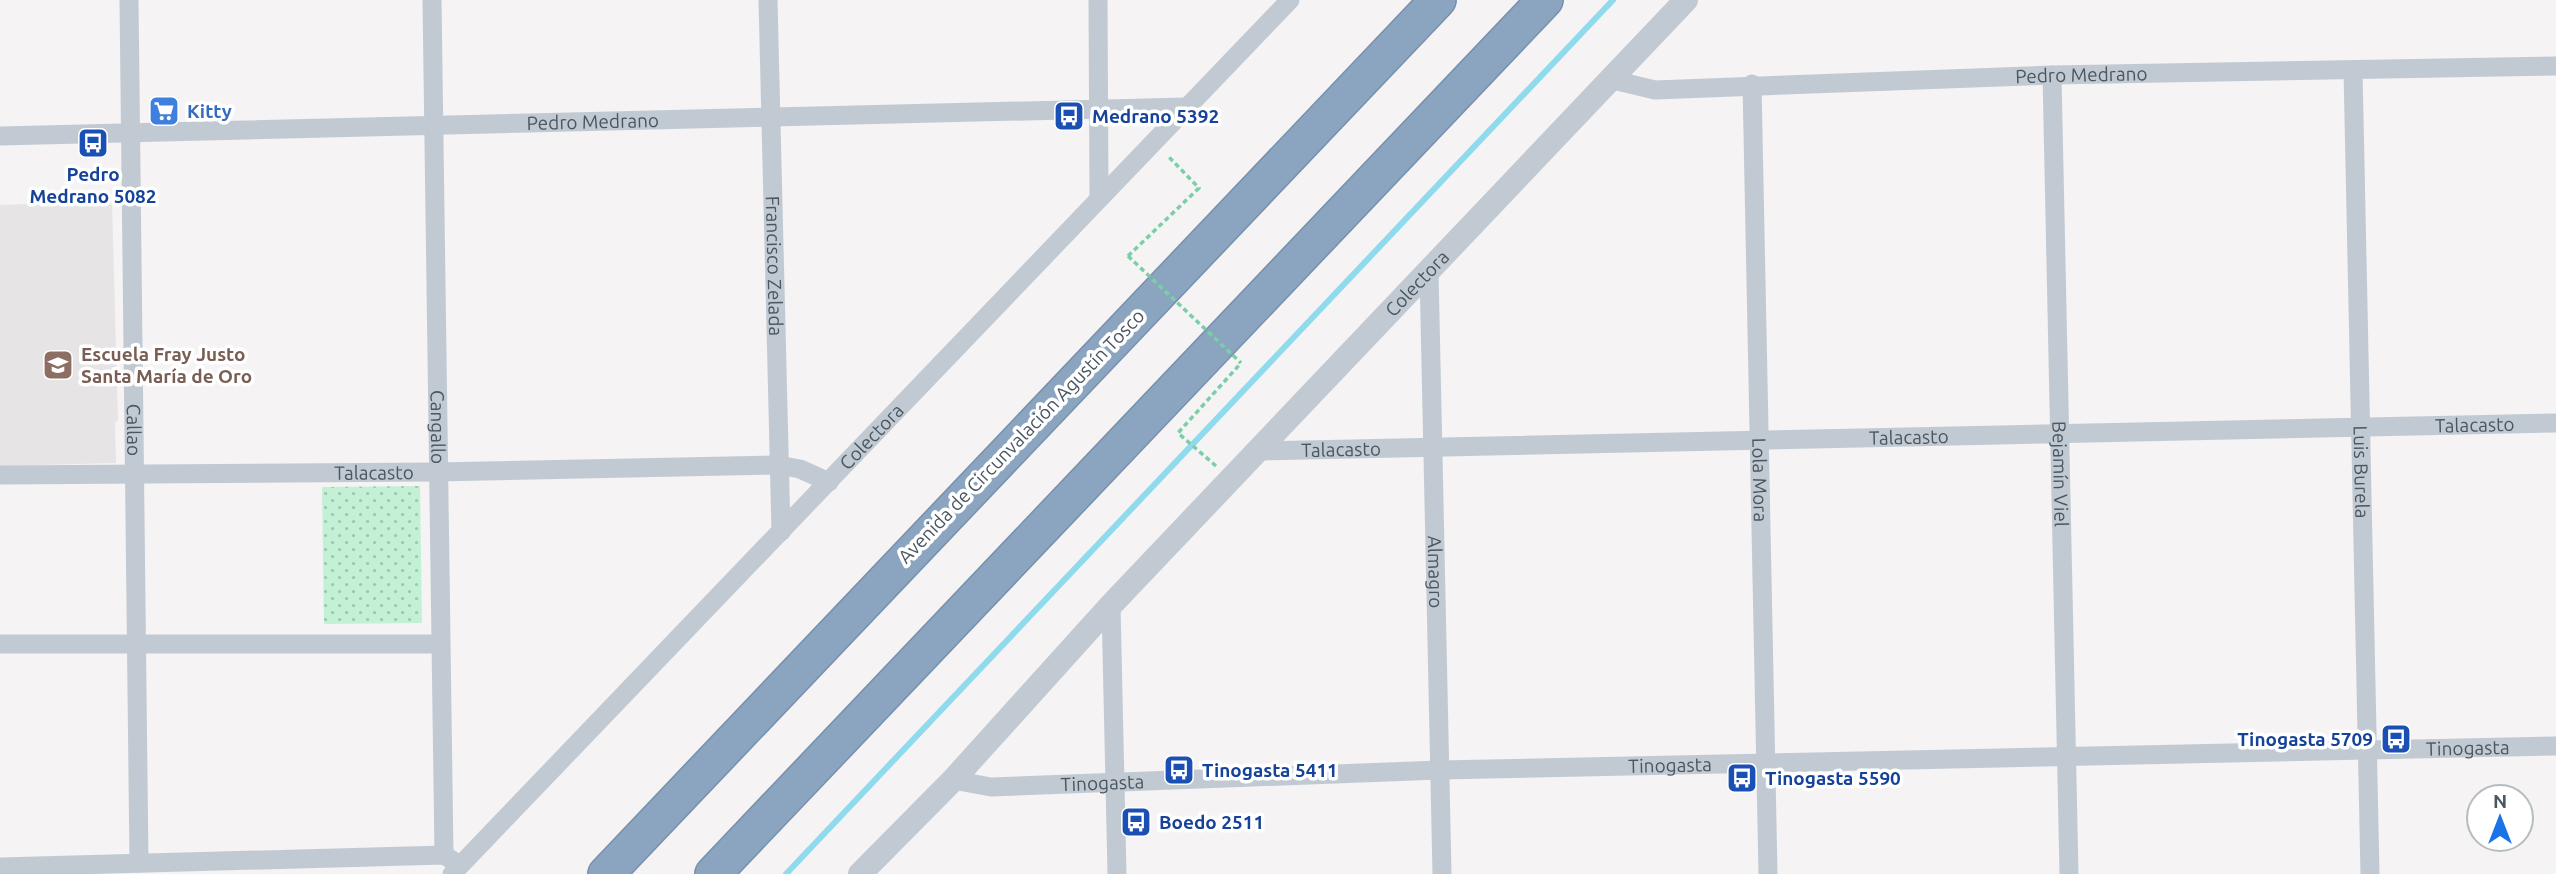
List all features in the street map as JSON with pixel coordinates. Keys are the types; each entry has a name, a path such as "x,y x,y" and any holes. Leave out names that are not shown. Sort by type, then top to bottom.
{"highway":[{"name":"Avenida de Circunvalación Agustín Tosco","path":"606,874 1438,0"},
{"path":"713,874 1545,0"}],"street":[{"name":"Callao","path":"129,0 133,134 139,863"},
{"name":"Cangallo","path":"432,0 439,644 452,865"},
{"name":"Francisco Zelada","path":"768,0 781,532"},
{"path":"1098,0 1100,198"},
{"name":"Colectora","path":"452,865 781,532 1290,0"},
{"name":"Colectora","path":"860,874 953,780 1111,605 1261,451 1686,0"},
{"name":"Pedro Medrano","path":"1609,79 1655,90 1752,84 2052,75 2556,66"},
{"name":"Luis Burela","path":"2353,70 2370,874"},
{"name":"Bejamín Viel","path":"2052,75 2069,874"},
{"name":"Lola Mora","path":"1752,84 1768,874"},
{"name":"Pedro Medrano","path":"0,136 771,115 1186,107"},
{"name":"Almagro","path":"1429,271 1442,874"},
{"name":"Talacasto","path":"1261,451 2556,423"},
{"name":"Talacasto","path":"0,474 436,472 778,465 800,469 829,482"},
{"path":"1111,605 1117,874"},
{"path":"0,644 439,644"},
{"name":"Tinogasta","path":"953,780 992,787 1440,770 2556,747"},
{"path":"0,867 139,863 452,865"}],"path":[{"path":"1159,163 1167,155 1199,188 1128,256 1241,363 1178,433 1219,468 1211,476"}],"shaded area":[{"name":"Escuela Fray Justo Santa María de Oro","path":"112,201 118,421 115,422 116,463 0,466 0,205"}],"green space":[{"path":"420,486 422,623 324,624 322,487"}],"waterway":[{"path":"786,874 1613,0"}],"place":[{"name":"Kitty","path":"164,111"},
{"name":"Medrano 5392","path":"1069,116"},
{"name":"Pedro Medrano 5082","path":"93,143"},
{"name":"Escuela Fray Justo Santa María de Oro","path":"58,365"},
{"name":"Tinogasta 5709","path":"2396,739"},
{"name":"Tinogasta 5411","path":"1179,770"},
{"name":"Tinogasta 5590","path":"1742,778"},
{"name":"Boedo 2511","path":"1136,822"}]}
